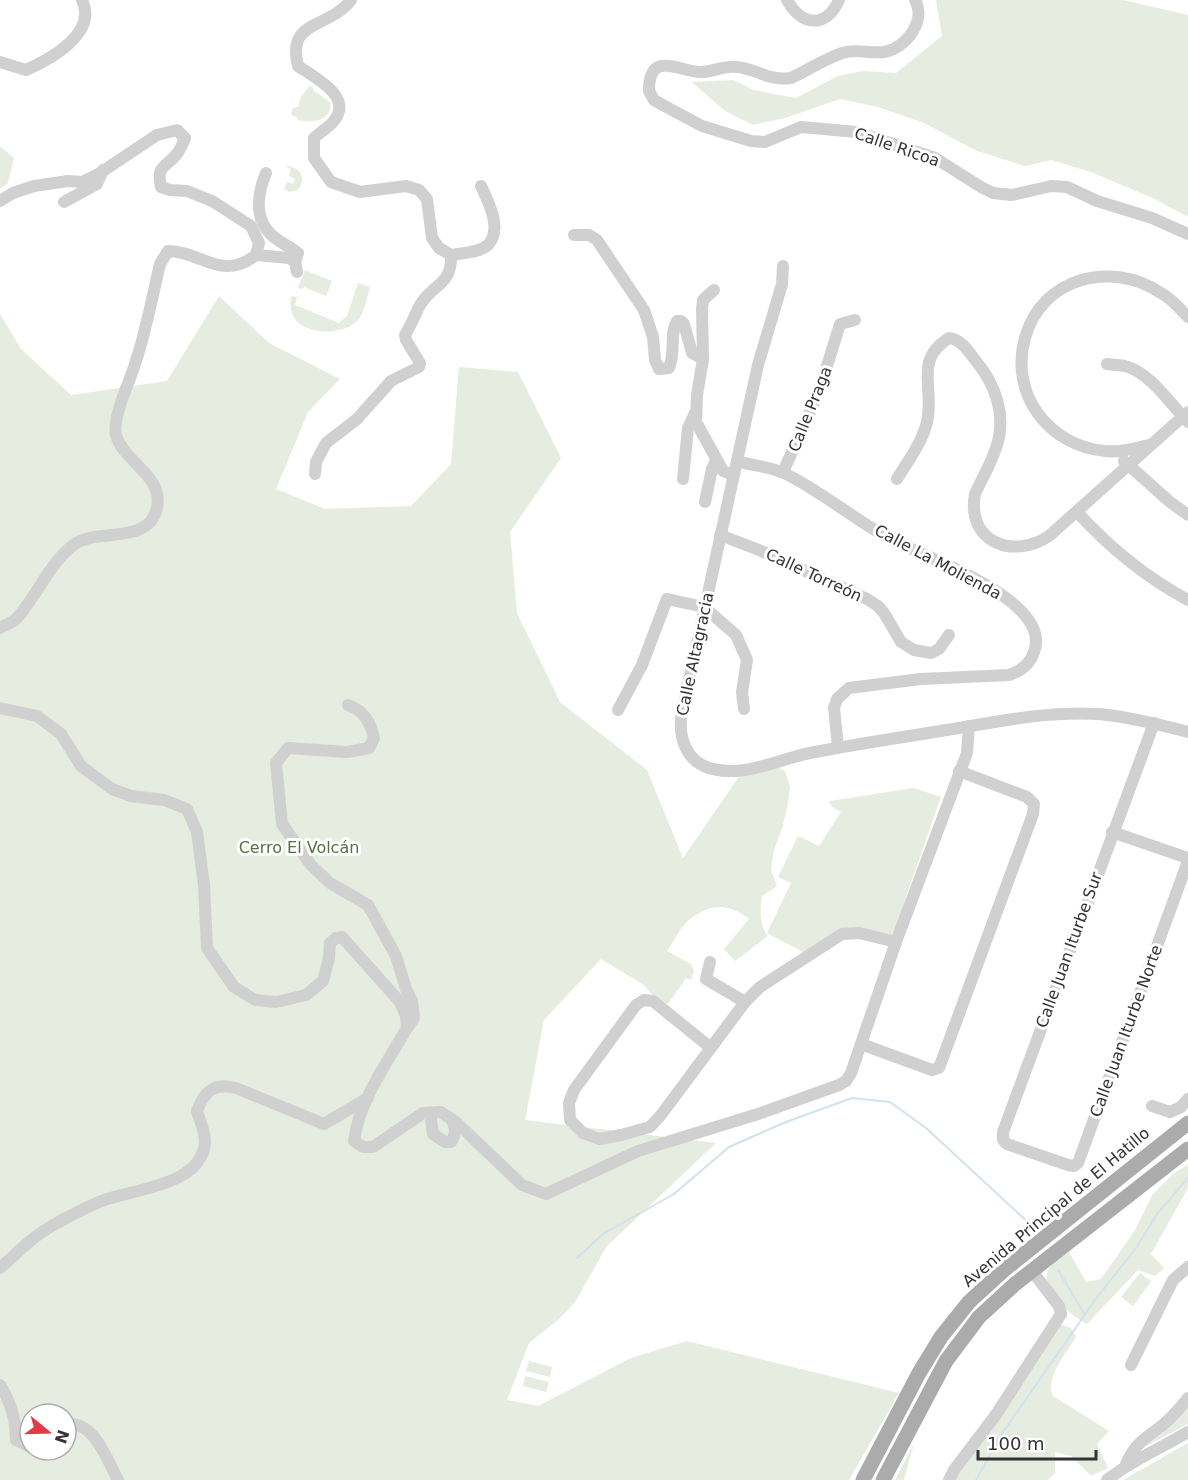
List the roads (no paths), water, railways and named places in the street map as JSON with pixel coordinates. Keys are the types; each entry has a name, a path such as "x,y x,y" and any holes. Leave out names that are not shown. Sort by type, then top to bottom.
{"main road":[{"name":"Avenida Principal de El Hatillo","path":"862,1480 919,1373 941,1337 969,1302 1004,1270 1188,1123"},
{"name":"Avenida Principal de El Hatillo","path":"883,1480 928,1394 959,1342 995,1301 1188,1149"}],"street":[{"path":"0,62 26,70 68,45 83,27 86,8 82,0"},
{"path":"351,0 344,10 309,27 296,42 295,53 298,66 329,87 339,100 340,110 332,123 314,138 314,158 331,182 360,192 406,186 419,190 427,199 432,238 439,248 451,255 469,253 487,246 493,237 494,224 482,186"},
{"path":"787,0 795,12 811,20 826,18 832,13 839,0"},
{"name":"Calle Ricoa","path":"915,0 920,12 916,26 906,39 885,52 860,50 842,53 791,78 784,79 738,67 700,72 667,64 653,74 649,91 659,103 702,126 751,141 765,142 801,127 857,132 935,158 993,193 1012,195 1051,186 1067,187 1096,201 1152,218 1188,234"},
{"path":"0,201 13,193 34,186 68,181 82,182 157,135 177,130 185,138 177,155 163,166 158,176 161,187 170,190 187,190 212,201 251,226 259,243 256,255"},
{"path":"64,202 97,184 104,170"},
{"path":"0,628 15,621 54,566 75,543 125,534 149,523 157,509 158,495 152,480 126,454 115,434 120,404 135,367 160,264 168,251 181,251 207,263 223,266 246,262 256,255 290,258 296,267 298,253 272,235 258,212 258,200 266,173"},
{"path":"574,235 589,235 597,240 644,310 652,337 656,366 659,369 669,368 671,363 674,346 673,329 677,321 684,324 692,353 703,359"},
{"path":"315,474 316,462 326,442 357,419 391,381 419,367 420,363 405,335 421,303 444,282 451,268 451,255"},
{"name":"Calle Altagracia","path":"783,266 782,284 758,365 680,723 684,743 692,758 708,768 732,772 758,768 806,753 838,747 1021,718 1075,714 1115,716 1188,732"},
{"path":"1151,445 1123,451 1092,449 1067,441 1048,427 1028,398 1023,376 1023,350 1029,326 1041,306 1058,291 1086,278 1107,275 1120,277 1163,293 1188,317"},
{"path":"714,290 703,300 703,359 695,412 696,422 723,471 733,475"},
{"name":"Calle Praga","path":"783,472 819,392 840,324 855,320"},
{"path":"897,479 918,444 927,421 929,359 938,345 949,338 954,338 982,368 998,400 999,440 975,494 973,504 975,520 982,532 993,541 1006,546 1028,546 1049,536 1151,445 1186,417 1149,380 1136,371 1125,366 1107,364"},
{"path":"683,479 688,428 695,412"},
{"path":"1123,451 1125,462 1170,502 1188,514"},
{"path":"705,502 716,460"},
{"name":"Calle La Molienda","path":"737,461 783,472 888,537 994,589 1026,615 1036,632 1036,647 1030,661 1017,672 1009,675 921,679 849,688 837,699 834,708 838,747"},
{"path":"1077,512 1127,560 1164,587 1188,600"},
{"name":"Calle Torreón","path":"720,535 867,599 884,613 901,642 914,650 931,653 939,649 949,635"},
{"path":"618,710 642,665 668,599 704,607 736,635 747,660 742,692 744,709"},
{"path":"348,705 361,710 370,724 374,738 369,748 347,752 288,748 276,763 282,824 311,865 330,883 368,905 396,956 412,1001 414,1018 368,1098 355,1129 354,1141 363,1148 373,1146 423,1113 441,1112 522,1185 546,1194 638,1151 758,1114 846,1081 851,1073 896,942 967,753 969,726"},
{"path":"0,708 37,716 61,734 81,766 112,789 131,796 164,800 187,809 197,832 204,885 207,948 234,987 255,1000 276,1002 306,995 323,981 330,943 342,937 400,1002 406,1016 406,1029"},
{"name":"Calle Juan Iturbe Sur","path":"1041,1156 1007,1144 1004,1140 1004,1132 1112,832 1154,723"},
{"path":"861,1044 932,1070 939,1068 1025,837 1034,804 1027,797 959,771"},
{"path":"1112,832 1188,860"},
{"name":"Calle Juan Iturbe Norte","path":"1041,1156 1074,1166 1078,1163 1188,860"},
{"path":"711,1048 653,1001 644,1000 636,1005 626,1017 574,1090 568,1103 570,1120 583,1133 599,1138 621,1136 650,1126 661,1115 711,1048 745,1002 759,987 842,934 859,933 896,942"},
{"path":"710,962 706,979 745,1002"},
{"path":"0,1268 43,1232 101,1201 156,1186 187,1173 200,1157 205,1144 204,1130 197,1111 202,1098 212,1089 223,1085 236,1088 314,1122 324,1124 368,1098"},
{"path":"1152,1106 1170,1112 1181,1107 1188,1099"},
{"path":"430,1113 433,1134 445,1142 451,1142 454,1136 455,1128 452,1120"},
{"path":"1131,1365 1169,1287 1188,1267"},
{"path":"949,1480 995,1416 1061,1314 1031,1272"},
{"path":"0,1385 9,1400 18,1441"},
{"path":"1126,1464 1141,1440 1164,1423 1188,1398"},
{"path":"78,1426 97,1438 118,1480"},
{"path":"1107,1480 1126,1464 1163,1447 1188,1431"}],"waterway":[{"path":"577,1258 603,1234 674,1194 729,1147 786,1122 852,1098 890,1102 926,1128 1031,1225"},
{"path":"976,1480 1001,1435 1095,1300 1136,1248 1157,1214 1188,1178"},
{"path":"1058,1270 1085,1315"}],"park label":[{"name":"Cerro El Volcán","path":"299,847"}]}
